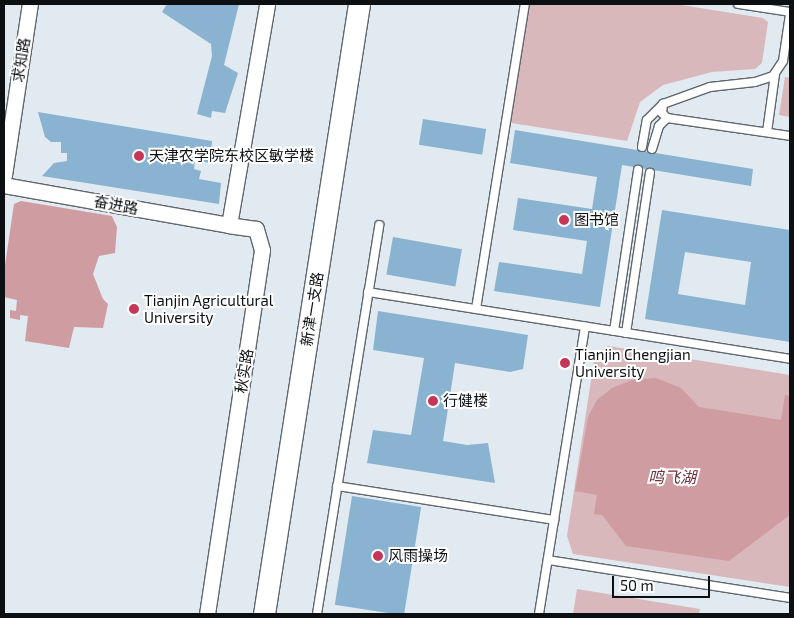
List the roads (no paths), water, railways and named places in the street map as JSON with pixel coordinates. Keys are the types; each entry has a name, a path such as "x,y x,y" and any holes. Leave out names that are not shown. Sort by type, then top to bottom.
{"street":[{"name":"求知路","path":"4,176 30,4"},
{"path":"229,225 267,4"},
{"name":"新津一支路","path":"264,614 359,4"},
{"name":"奋进路","path":"4,185 229,225"},
{"name":"秋实路","path":"207,614 262,250 256,229 229,225"}],"lane":[{"path":"476,309 524,4"},
{"path":"738,4 790,13 783,61 775,74 767,132"},
{"path":"642,147 647,120 663,104 696,90 755,82 775,74"},
{"path":"663,104 662,113 667,118 790,136"},
{"path":"652,149 659,126 667,118"},
{"path":"614,331 638,170"},
{"path":"626,333 650,173"},
{"path":"317,614 379,224"},
{"path":"368,292 790,359"},
{"path":"540,614 585,326"},
{"path":"338,486 554,520"},
{"path":"548,560 790,598"}],"water":[{"path":"21,201 112,216 117,227 115,253 99,256 93,274 103,299 108,304 103,328 74,327 69,348 25,341 28,316 20,315 20,320 10,318 10,310 16,311 17,300 4,297 4,272 14,204"},
{"name":"鸣飞湖","path":"656,378 681,388 699,407 781,420 785,395 790,396 790,515 729,561 626,546 602,515 594,514 597,495 575,491 588,417 597,400 612,388 632,380"}],"place":[{"name":"天津农学院东校区敏学楼","path":"139,156"},
{"name":"图书馆","path":"564,220"},
{"name":"Tianjin Agricultural University","path":"134,309"},
{"name":"Tianjin Chengjian University","path":"565,363"},
{"name":"行健楼","path":"433,401"},
{"name":"风雨操场","path":"378,556"}]}
